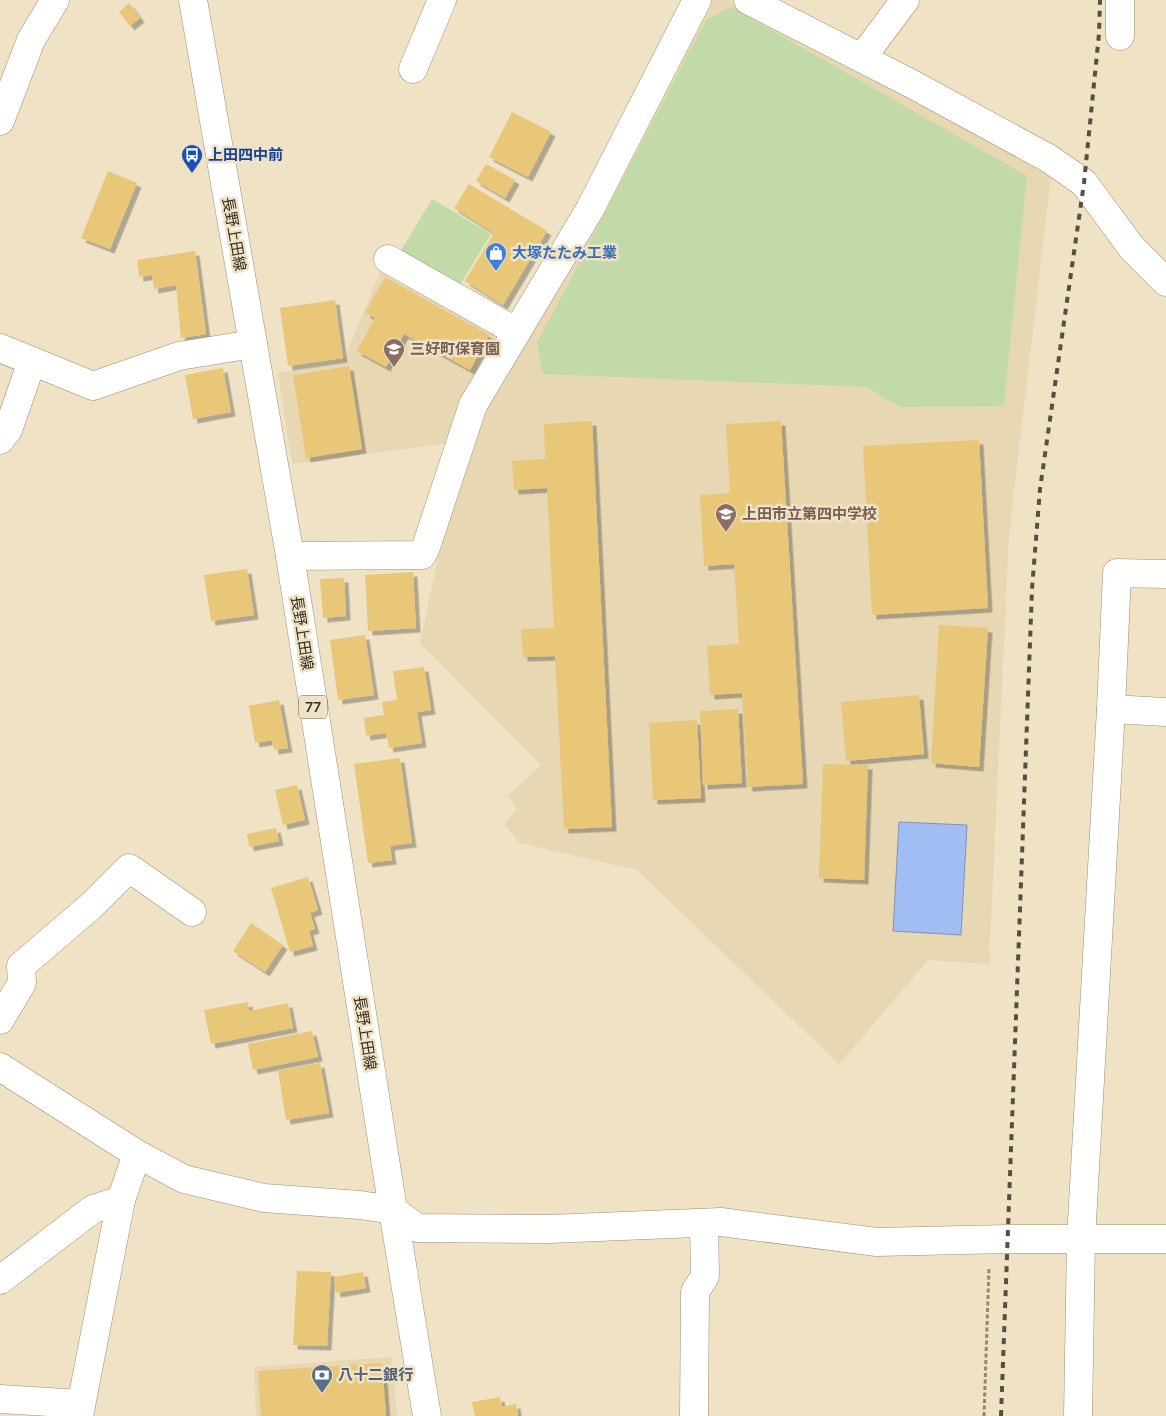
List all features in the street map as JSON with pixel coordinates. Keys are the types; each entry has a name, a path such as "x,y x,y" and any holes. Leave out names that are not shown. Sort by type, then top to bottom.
{"street":[{"path":"0,121 31,40 55,0"},
{"name":"長野上田線","path":"193,0 290,556 427,1416"},
{"path":"413,69 442,0"},
{"path":"290,556 422,555 473,405 590,209 697,0"},
{"path":"748,0 780,6 862,58 1048,158 1084,183 1132,248 1166,282"},
{"path":"862,58 905,0"},
{"path":"1120,0 1120,36"},
{"path":"388,259 517,332"},
{"path":"0,348 93,386 179,356 253,344"},
{"path":"0,440 8,430 32,361"},
{"path":"1078,1416 1081,1239 1117,573 1166,574"},
{"path":"1111,709 1166,712"},
{"path":"0,1020 22,983 21,966 91,906 129,868 192,912"},
{"path":"0,1067 137,1154 184,1179 264,1198 360,1205 393,1210 417,1228 549,1229 721,1222 877,1242 1166,1239"},
{"path":"0,1399 80,1410 121,1200 137,1154"},
{"path":"0,1280 93,1209 121,1200"},
{"path":"694,1416 696,1292 705,1276 704,1223"}],"path":[{"path":"984,1416 990,1240"}],"shaded area":[{"name":"上田市立第四中学校","path":"706,0 730,0 1051,175 1009,535 989,964 928,960 839,1064 637,870 520,843 504,824 517,809 508,796 541,765 420,643 442,531 480,408"},
{"name":"三好町保育園","path":"381,270 497,334 461,398 449,443 292,464 278,373 343,362"},
{"name":"八十二銀行","path":"392,1357 397,1416 256,1416 254,1367"}],"green space":[{"path":"731,7 1027,176 1004,406 900,407 866,387 543,374 537,343 706,20"},
{"path":"432,199 491,234 458,288 400,252"}],"water":[{"path":"899,822 967,825 961,935 893,931"}],"building":[{"path":"129,3 140,18 130,26 119,12"},
{"path":"512,112 551,132 528,177 489,157"},
{"path":"486,164 515,180 505,198 476,181"},
{"path":"108,171 137,183 110,249 81,238"},
{"path":"469,184 547,231 503,305 465,281 494,233 454,208"},
{"path":"195,251 206,334 181,338 176,285 154,289 152,275 139,277 137,260"},
{"path":"385,277 489,335 470,370 404,334 386,367 357,351 375,318 365,313"},
{"path":"335,300 343,358 288,366 280,308"},
{"path":"349,366 362,449 306,458 293,375"},
{"path":"223,368 231,412 193,419 185,375"},
{"path":"592,421 612,827 564,829 555,656 523,657 521,629 554,628 547,488 514,490 512,461 545,459 544,424"},
{"path":"781,421 803,784 748,787 742,693 710,695 707,646 739,644 734,564 704,566 700,495 730,493 726,424"},
{"path":"979,440 988,608 872,615 863,446"},
{"path":"247,569 254,615 211,621 204,575"},
{"path":"413,572 416,628 368,631 365,575"},
{"path":"344,578 346,616 323,618 320,579"},
{"path":"939,625 988,628 979,767 931,763"},
{"path":"365,635 374,695 338,700 330,640"},
{"path":"424,667 431,710 417,712 422,743 389,748 386,733 366,736 364,718 384,715 382,702 397,700 393,671"},
{"path":"919,695 924,754 846,761 841,702"},
{"path":"279,700 288,748 274,750 272,740 255,743 249,706"},
{"path":"738,709 742,783 703,785 700,711"},
{"path":"697,720 701,798 653,800 649,723"},
{"path":"400,758 412,843 390,846 392,860 368,863 354,764"},
{"path":"823,764 868,765 864,880 819,878"},
{"path":"297,785 305,820 283,825 275,790"},
{"path":"276,828 279,841 249,847 247,834"},
{"path":"308,877 318,910 310,913 315,929 309,931 313,946 290,952 271,888"},
{"path":"251,923 283,945 265,972 233,951"},
{"path":"248,1002 249,1011 288,1003 293,1028 211,1044 204,1010"},
{"path":"312,1031 318,1057 253,1070 248,1044"},
{"path":"320,1063 329,1113 286,1120 278,1070"},
{"path":"297,1271 331,1272 327,1346 293,1345"},
{"path":"363,1272 366,1288 336,1293 334,1277"},
{"name":"八十二銀行","path":"382,1363 386,1416 261,1416 258,1371"},
{"path":"500,1397 502,1407 516,1404 518,1416 475,1416 472,1402"}],"railway":[{"path":"1001,1416 1032,589 1040,489 1084,183 1099,34 1100,0"}],"place":[{"name":"上田四中前","path":"192,174"},
{"name":"大塚たたみ工業","path":"496,272"},
{"name":"三好町保育園","path":"394,368"},
{"name":"上田市立第四中学校","path":"726,533"},
{"name":"八十二銀行","path":"322,1394"}]}
